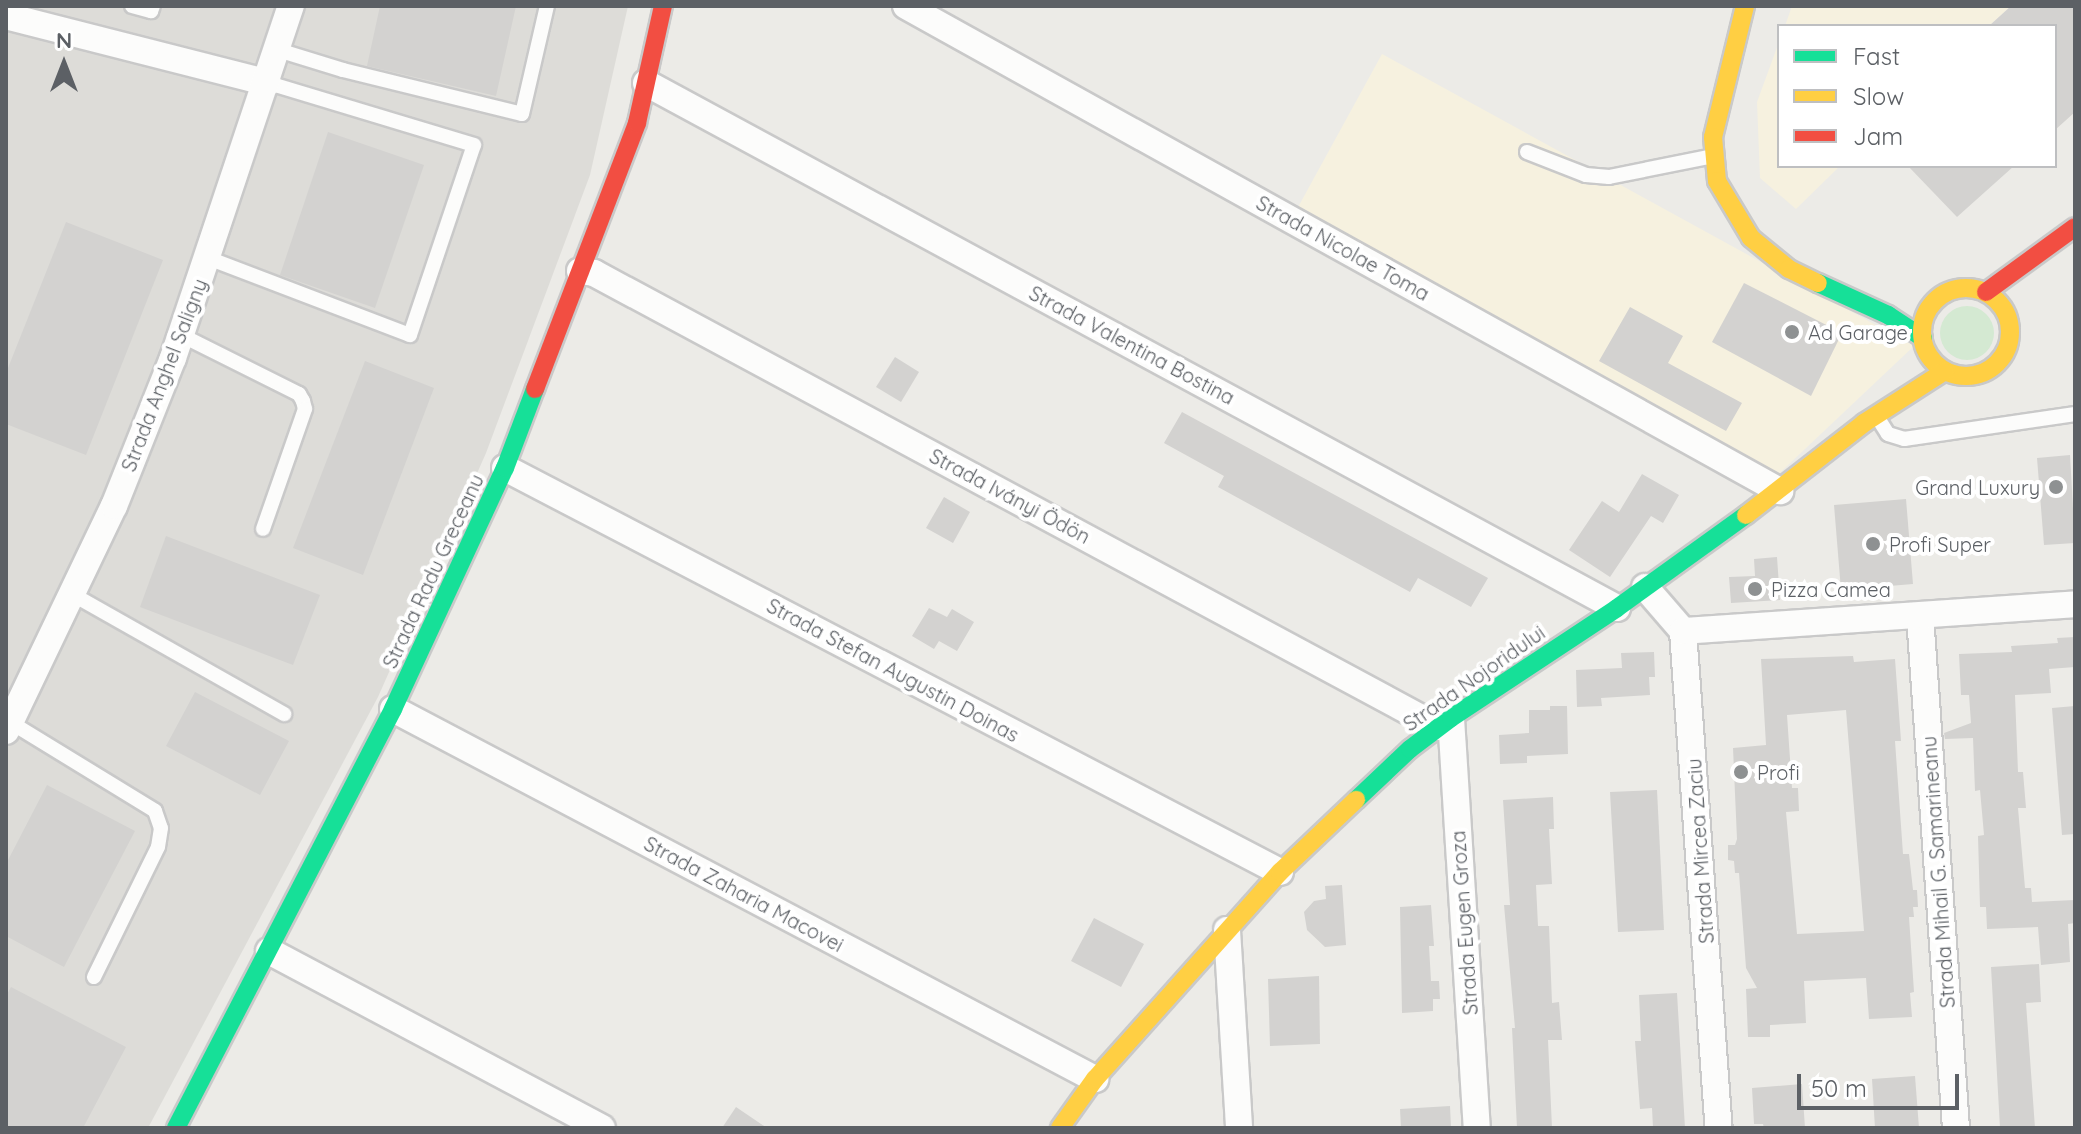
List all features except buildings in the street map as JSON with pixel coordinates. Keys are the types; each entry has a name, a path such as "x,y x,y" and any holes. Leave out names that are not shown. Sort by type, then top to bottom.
{"main road":[{"name":"Strada Radu Greceanu","path":"176,1128 393,709 505,468 637,123 663,6"},
{"path":"1745,6 1715,115 1713,156 1725,199 1751,238 1789,269 1888,315 1918,357 1945,371 1973,376 1998,364 2011,338 2010,306 1986,292 1959,289 1935,301 1927,312 1918,357"},
{"path":"1986,292 2075,227"},
{"path":"2035,280 2075,240"},
{"path":"1768,251 1794,254 1838,271"},
{"path":"1915,298 1935,301"},
{"name":"Strada Nojoridului","path":"1870,419 1918,357"},
{"name":"Strada Nojoridului","path":"1060,1128 1095,1079 1280,872 1444,722 1617,608 1780,491 1870,419 1945,371"}],"street":[{"name":"Strada Anghel Saligny","path":"8,727 114,506 181,335 268,83 291,6"},
{"name":"Strada Nicolae Toma","path":"906,6 1780,491"},
{"path":"6,16 268,83"},
{"name":"Strada Valentina Bostina","path":"646,83 1617,608"},
{"name":"Strada Iványi Ödön","path":"580,271 594,273 1444,722"},
{"name":"Strada Stefan Augustin Doinas","path":"505,468 1280,872"},
{"path":"1645,587 1683,631 2075,604"},
{"name":"Strada Mihail G. Samarineanu","path":"1920,616 1956,1128"},
{"name":"Strada Mircea Zaciu","path":"1683,631 1719,1128"},
{"name":"Strada Zaharia Macovei","path":"393,709 1095,1079"},
{"name":"Strada Eugen Groza","path":"1444,722 1477,1128"},
{"path":"1227,930 1239,1128"},
{"path":"269,951 602,1128"}],"lane":[{"path":"132,6 151,11 153,6"},
{"path":"278,50 343,70 522,114 547,6"},
{"path":"208,258 410,335 474,145 268,83"},
{"path":"1527,152 1586,175 1609,177 1713,156"},
{"path":"181,335 299,394 303,401 305,409 263,529"},
{"path":"1870,419 1888,434 1904,439 2075,414"},
{"path":"72,594 284,714"},
{"path":"8,727 155,811 161,828 158,847 94,977"}],"shaded area":[{"path":"6,6 628,6 590,175 486,453 378,697 148,1128 6,1128"},
{"path":"1792,6 2011,6 1991,24 1786,24"},
{"path":"1777,47 1777,168 1838,168 1796,209 1760,178 1757,102"},
{"path":"1382,54 1914,346 1768,484 1291,220"}],"green space":[{"path":"1967,306 1986,314 1994,333 1986,352 1967,360 1948,352 1940,333 1948,314"}],"traffic: fast":[{"path":"1818,283 1888,315 1923,338"},
{"path":"176,1128 393,709 505,468 535,389"},
{"path":"1356,800 1410,749 1451,718 1617,608 1746,515"}],"traffic: slow":[{"path":"1745,6 1713,137 1717,181 1751,238 1789,269 1818,283"},
{"path":"1966,288 1983,291 1997,301 2007,315 2010,332 2007,349 1997,363 1983,373 1966,376 1949,373 1935,363 1925,349 1922,332 1925,315 1935,301 1949,291 1966,288"},
{"path":"1746,515 1864,423 1945,371"},
{"path":"1060,1128 1095,1079 1280,872 1356,800"}],"traffic: jam":[{"path":"535,389 637,123 663,6"},
{"path":"1986,292 2075,227"}],"place":[{"name":"Ad Garage","path":"1792,332"},
{"name":"Grand Luxury","path":"2056,487"},
{"name":"Profi Super","path":"1873,544"},
{"name":"Pizza Camea","path":"1755,589"},
{"name":"Profi","path":"1741,772"}]}
